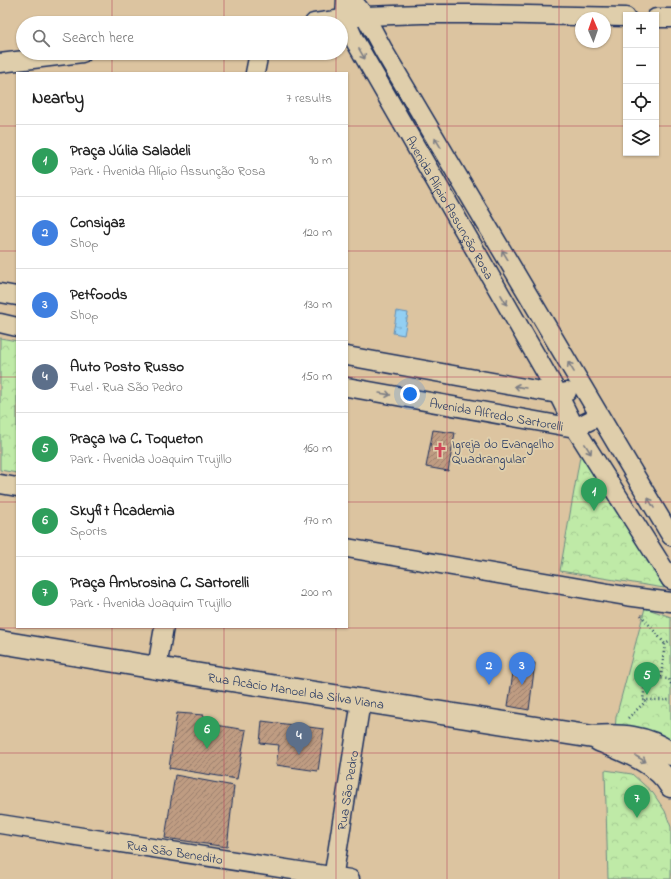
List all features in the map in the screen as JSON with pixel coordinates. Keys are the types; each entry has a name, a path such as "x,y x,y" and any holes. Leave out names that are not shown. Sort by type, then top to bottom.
{"main road":[{"name":"Rua Acácio Manoel da Silva Viana","path":"0,642 593,737"},
{"path":"593,737 615,735 634,737 654,744 670,752"},
{"path":"593,737 642,759 666,777 671,786"}],"street":[{"path":"345,16 346,0"},
{"name":"Avenida Alípio Assunção Rosa","path":"352,0 365,16 385,53 671,536"},
{"path":"348,19 365,16 477,14 623,17"},
{"path":"659,18 671,18"},
{"name":"Avenida Alípio Assunção Rosa","path":"348,26 355,41 558,394 575,428 671,580"},
{"path":"0,65 34,60"},
{"path":"255,72 257,60"},
{"path":"0,293 16,296"},
{"path":"0,323 16,327"},
{"path":"348,356 558,394 583,388"},
{"name":"Avenida Alfredo Sartorelli","path":"348,387 575,428"},
{"path":"575,428 599,416"},
{"path":"0,484 16,487"},
{"path":"348,548 626,596 671,602"},
{"path":"157,668 164,628"},
{"name":"Rua São Pedro","path":"339,878 361,701"},
{"name":"Rua São Benedito","path":"0,824 339,878"}],"path":[{"path":"626,596 665,644 661,677"},
{"path":"665,644 671,641"},
{"path":"671,684 669,679 646,677 643,700 671,700"}],"green space":[{"path":"0,338 16,341 16,473 0,470"},
{"path":"581,451 664,588 560,571"},
{"path":"645,608 671,617 671,740 659,736 615,731 616,717"},
{"path":"605,770 632,774 653,793 665,811 671,827 671,879 608,879"}],"water":[{"path":"397,311 408,313 404,335 393,333"}],"building":[{"name":"Igreja do Evangelho Quadrangular","path":"433,430 455,433 448,471 426,467"},
{"path":"515,660 535,663 529,710 508,706"},
{"path":"177,713 204,715 204,723 246,730 237,779 169,768"},
{"path":"262,721 324,729 318,771 276,765 279,745 260,743"},
{"path":"175,775 234,786 227,847 165,838"}],"place":[{"name":"Igreja do Evangelho Quadrangular","path":"440,450"},
{"name":"Praça Júlia Saladeli","path":"594,511"},
{"name":"Consigaz","path":"489,685"},
{"name":"Petfoods","path":"522,685"},
{"name":"Praça Iva C. Toqueton","path":"647,695"},
{"name":"Skyfit Academia","path":"207,749"},
{"name":"Auto Posto Russo","path":"299,755"},
{"name":"Praça Ambrosina C. Sartorelli","path":"637,818"}]}
